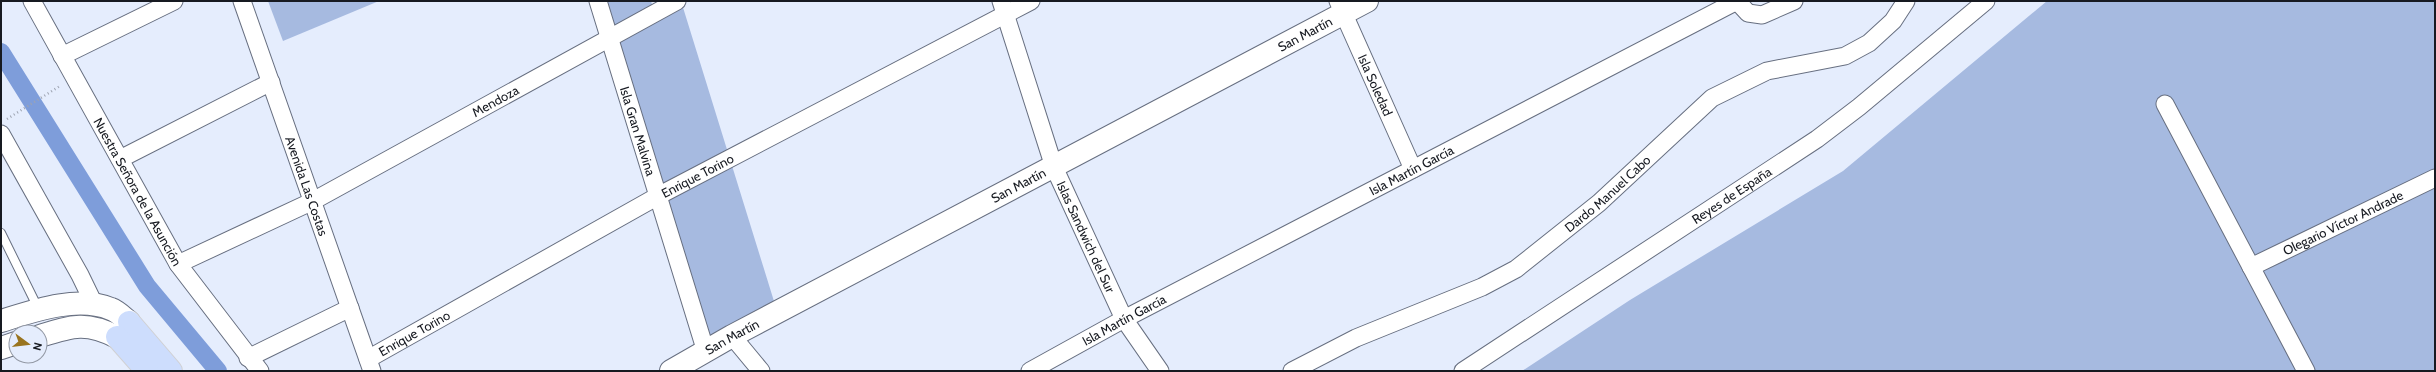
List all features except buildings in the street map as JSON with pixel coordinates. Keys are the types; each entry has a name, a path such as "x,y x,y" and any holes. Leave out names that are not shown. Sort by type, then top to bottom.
{"main road":[{"name":"San Martín","path":"671,371 732,336 1054,167 1340,7 1367,1"},
{"path":"1,321 39,309 70,304 112,309 147,371"},
{"path":"48,333 71,326 123,329 171,371"}],"street":[{"name":"Nuestra Señora de la Asunción","path":"32,1 178,264 248,358 260,371"},
{"path":"62,56 174,1"},
{"name":"Avenida Las Costas","path":"242,1 370,365"},
{"name":"Isla Gran Malvina","path":"598,1 706,352"},
{"name":"Mendoza","path":"178,264 313,201 610,37 653,7 677,1"},
{"name":"Enrique Torino","path":"370,365 658,196 1003,8 1031,1"},
{"name":"Isla Martín García","path":"1030,371 1124,319 1737,1 1748,13 1762,15 1794,1"},
{"name":"Dardo Manuel Cabo","path":"1292,371 1356,338 1482,287 1516,269 1599,204 1712,98 1767,71 1845,56 1869,43 1894,21 1906,1"},
{"name":"Reyes de España","path":"1462,371 1817,139 1859,107 1986,1"},
{"name":"Isla Soledad","path":"1340,7 1413,169"},
{"name":"Islas Sandwich del Sur","path":"1003,8 1054,167 1124,319 1160,371"},
{"path":"120,159 271,82"},
{"path":"2165,104 2306,371"},
{"path":"1,134 80,275 95,306"},
{"name":"Olegario Víctor Andrade","path":"2251,267 2435,178"},
{"path":"248,358 350,308"},
{"path":"732,336 761,371"}],"lane":[{"path":"1,233 39,309"}],"path":[{"path":"12,115 55,89"}],"shaded area":[{"path":"268,1 379,1 283,41"},
{"path":"600,1 651,1 655,14 681,1 777,311 706,350"},
{"path":"2047,1 2435,1 2435,371 1522,371 1630,300 1843,171"}],"waterway":[{"path":"1,52 147,286 218,371"}]}
